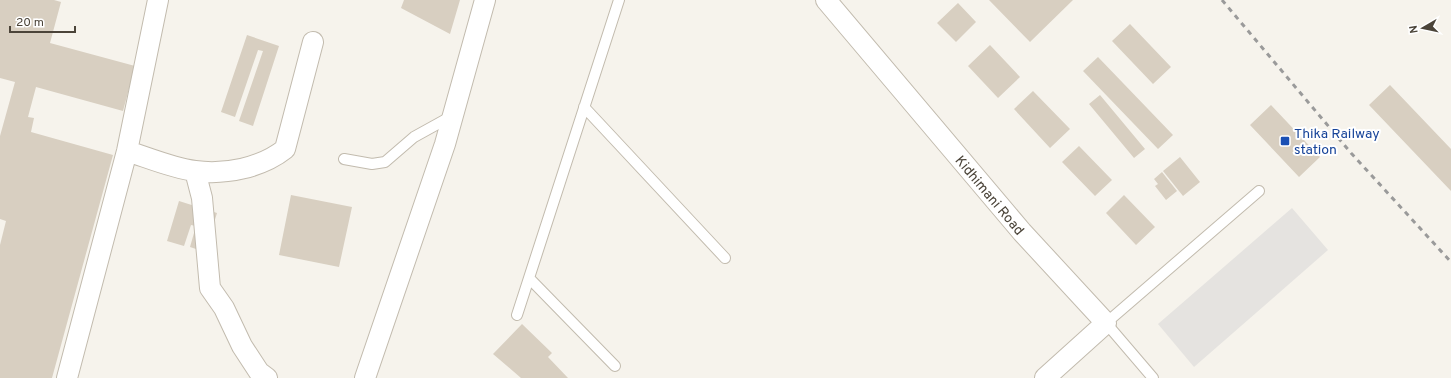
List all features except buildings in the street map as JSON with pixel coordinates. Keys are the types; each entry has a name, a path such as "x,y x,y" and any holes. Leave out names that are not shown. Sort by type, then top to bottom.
{"street":[{"path":"67,378 127,151 158,0"},
{"path":"365,378 445,144 485,0"},
{"name":"Kidhimani Road","path":"826,0 1022,232 1106,323"},
{"path":"127,151 195,171 223,171 258,165 274,157 284,149 313,42"},
{"path":"195,171 202,198 210,288 224,308 242,346 259,372 267,378"},
{"path":"1045,378 1106,323"}],"lane":[{"path":"517,315 619,0"},
{"path":"584,107 724,258"},
{"path":"344,159 372,164 385,162 414,137 452,116"},
{"path":"1153,378 1106,323 1259,191"},
{"path":"529,278 615,366"}],"shaded area":[{"path":"1292,208 1328,250 1194,367 1158,324"}],"railway":[{"path":"1222,0 1351,153 1451,262"}],"place":[{"name":"Thika Railway station","path":"1285,141"}]}
